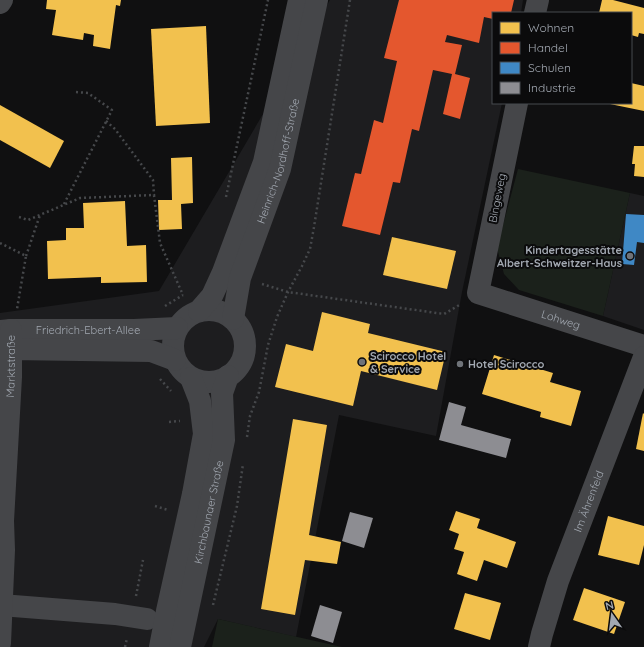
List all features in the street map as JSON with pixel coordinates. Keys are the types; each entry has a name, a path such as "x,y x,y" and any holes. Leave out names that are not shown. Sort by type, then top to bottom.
{"street":[{"name":"Heinrich-Nordhoff-Straße","path":"198,311 212,296 223,272 264,162 298,0"},
{"name":"Heinrich-Nordhoff-Straße","path":"233,319 240,278 280,169 317,0"},
{"path":"535,12 538,0"},
{"name":"Bingeweg","path":"478,293 517,104"},
{"name":"Lohweg","path":"478,293 644,346"},
{"path":"211,309 223,312 233,319 239,325 245,349 239,365 234,372 219,380 210,382 191,378 182,370 175,360 172,349 173,338 177,328 183,320 198,311 211,309"},
{"name":"Friedrich-Ebert-Allee","path":"8,334 177,328"},
{"name":"Friedrich-Ebert-Allee","path":"8,334 151,351 175,360"},
{"name":"Marktstraße","path":"0,643 3,615 4,550 2,521 8,445 6,378 8,334"},
{"name":"Im Ährenfeld","path":"539,647 558,582 644,357"},
{"name":"Kirchbaunaer Straße","path":"180,647 224,440 222,393 228,376"},
{"name":"Kirchbaunaer Straße","path":"160,647 193,494 204,434 200,401 191,378"},
{"path":"3,615 140,618"}],"path":[{"path":"226,197 268,0"},
{"path":"247,439 250,416 259,392 268,345 277,317 307,254 313,234 350,0"},
{"path":"64,204 112,110 88,93 76,92"},
{"path":"106,121 115,128 153,180 160,243 183,295"},
{"path":"19,217 28,220 80,198 154,195"},
{"path":"8,334 26,256 40,215"},
{"path":"0,243 26,256"},
{"path":"163,307 187,292"},
{"path":"288,292 444,314 478,293"},
{"path":"158,376 173,394"},
{"path":"169,422 182,421"},
{"path":"213,607 237,506 244,461"},
{"path":"155,506 169,511"},
{"path":"140,618 143,560"}],"shaded area":[{"path":"330,0 523,0 521,12 492,12 492,104 502,104 462,292 436,436 339,415 296,637 218,619 204,647 0,647 0,313 159,291"},
{"path":"518,169 630,193 603,316 519,290 504,274 497,248"},
{"name":"Kindertagesstätte Albert-Schweitzer-Haus","path":"630,193 644,196 644,330 603,316"},
{"path":"218,619 342,647 212,647"}],"building: Wohnen":[{"path":"47,0 121,0 120,6 116,5 110,49 93,46 94,35 84,33 83,40 52,35 56,10 46,9"},
{"path":"602,0 613,0 644,8 644,34 639,33 638,37 632,35 632,12 599,12"},
{"path":"206,26 210,123 156,126 151,29"},
{"path":"632,83 644,86 644,111 610,104 632,104"},
{"path":"0,105 64,141 50,168 0,140"},
{"path":"634,146 644,146 644,177 634,176 635,164 632,164"},
{"path":"192,157 193,203 181,204 182,229 159,230 158,200 172,200 171,158"},
{"path":"125,201 127,246 146,245 147,282 101,283 101,277 48,279 47,241 66,240 66,228 84,228 83,203"},
{"path":"392,237 456,251 447,289 383,275"},
{"name":"Scirocco Hotel & Service","path":"322,312 370,324 368,333 446,352 437,390 361,371 353,406 275,387 286,344 313,351"},
{"path":"494,355 553,373 550,382 581,391 571,426 540,417 541,412 482,394"},
{"path":"643,413 644,414 644,451 636,449"},
{"path":"293,419 327,425 309,535 341,542 337,564 305,560 295,615 261,609"},
{"path":"456,511 480,519 477,528 516,542 507,568 484,560 477,581 457,574 464,552 454,549 459,534 449,530"},
{"path":"608,516 644,526 644,545 639,565 598,555"},
{"path":"584,588 625,602 614,634 573,620"},
{"path":"465,593 501,603 490,640 454,629"}],"building: Handel":[{"path":"399,0 514,0 511,12 492,12 492,19 484,17 479,43 447,35 445,42 462,45 455,74 470,78 460,119 443,114 452,74 433,70 419,131 412,129 400,183 393,182 380,235 342,226 355,173 361,174 374,120 383,123 397,61 384,58"}],"building: Schulen":[{"path":"626,214 644,215 644,243 637,242 634,265 622,264"}],"building: Industrie":[{"path":"449,402 466,407 461,425 511,439 506,458 439,440"},
{"path":"350,512 373,518 364,548 342,541"},
{"path":"320,605 342,612 333,643 311,636"}],"place":[{"name":"Kindertagesstätte Albert-Schweitzer-Haus","path":"630,256"},
{"name":"Scirocco Hotel & Service","path":"362,362"},
{"name":"Hotel Scirocco","path":"460,364"}]}
